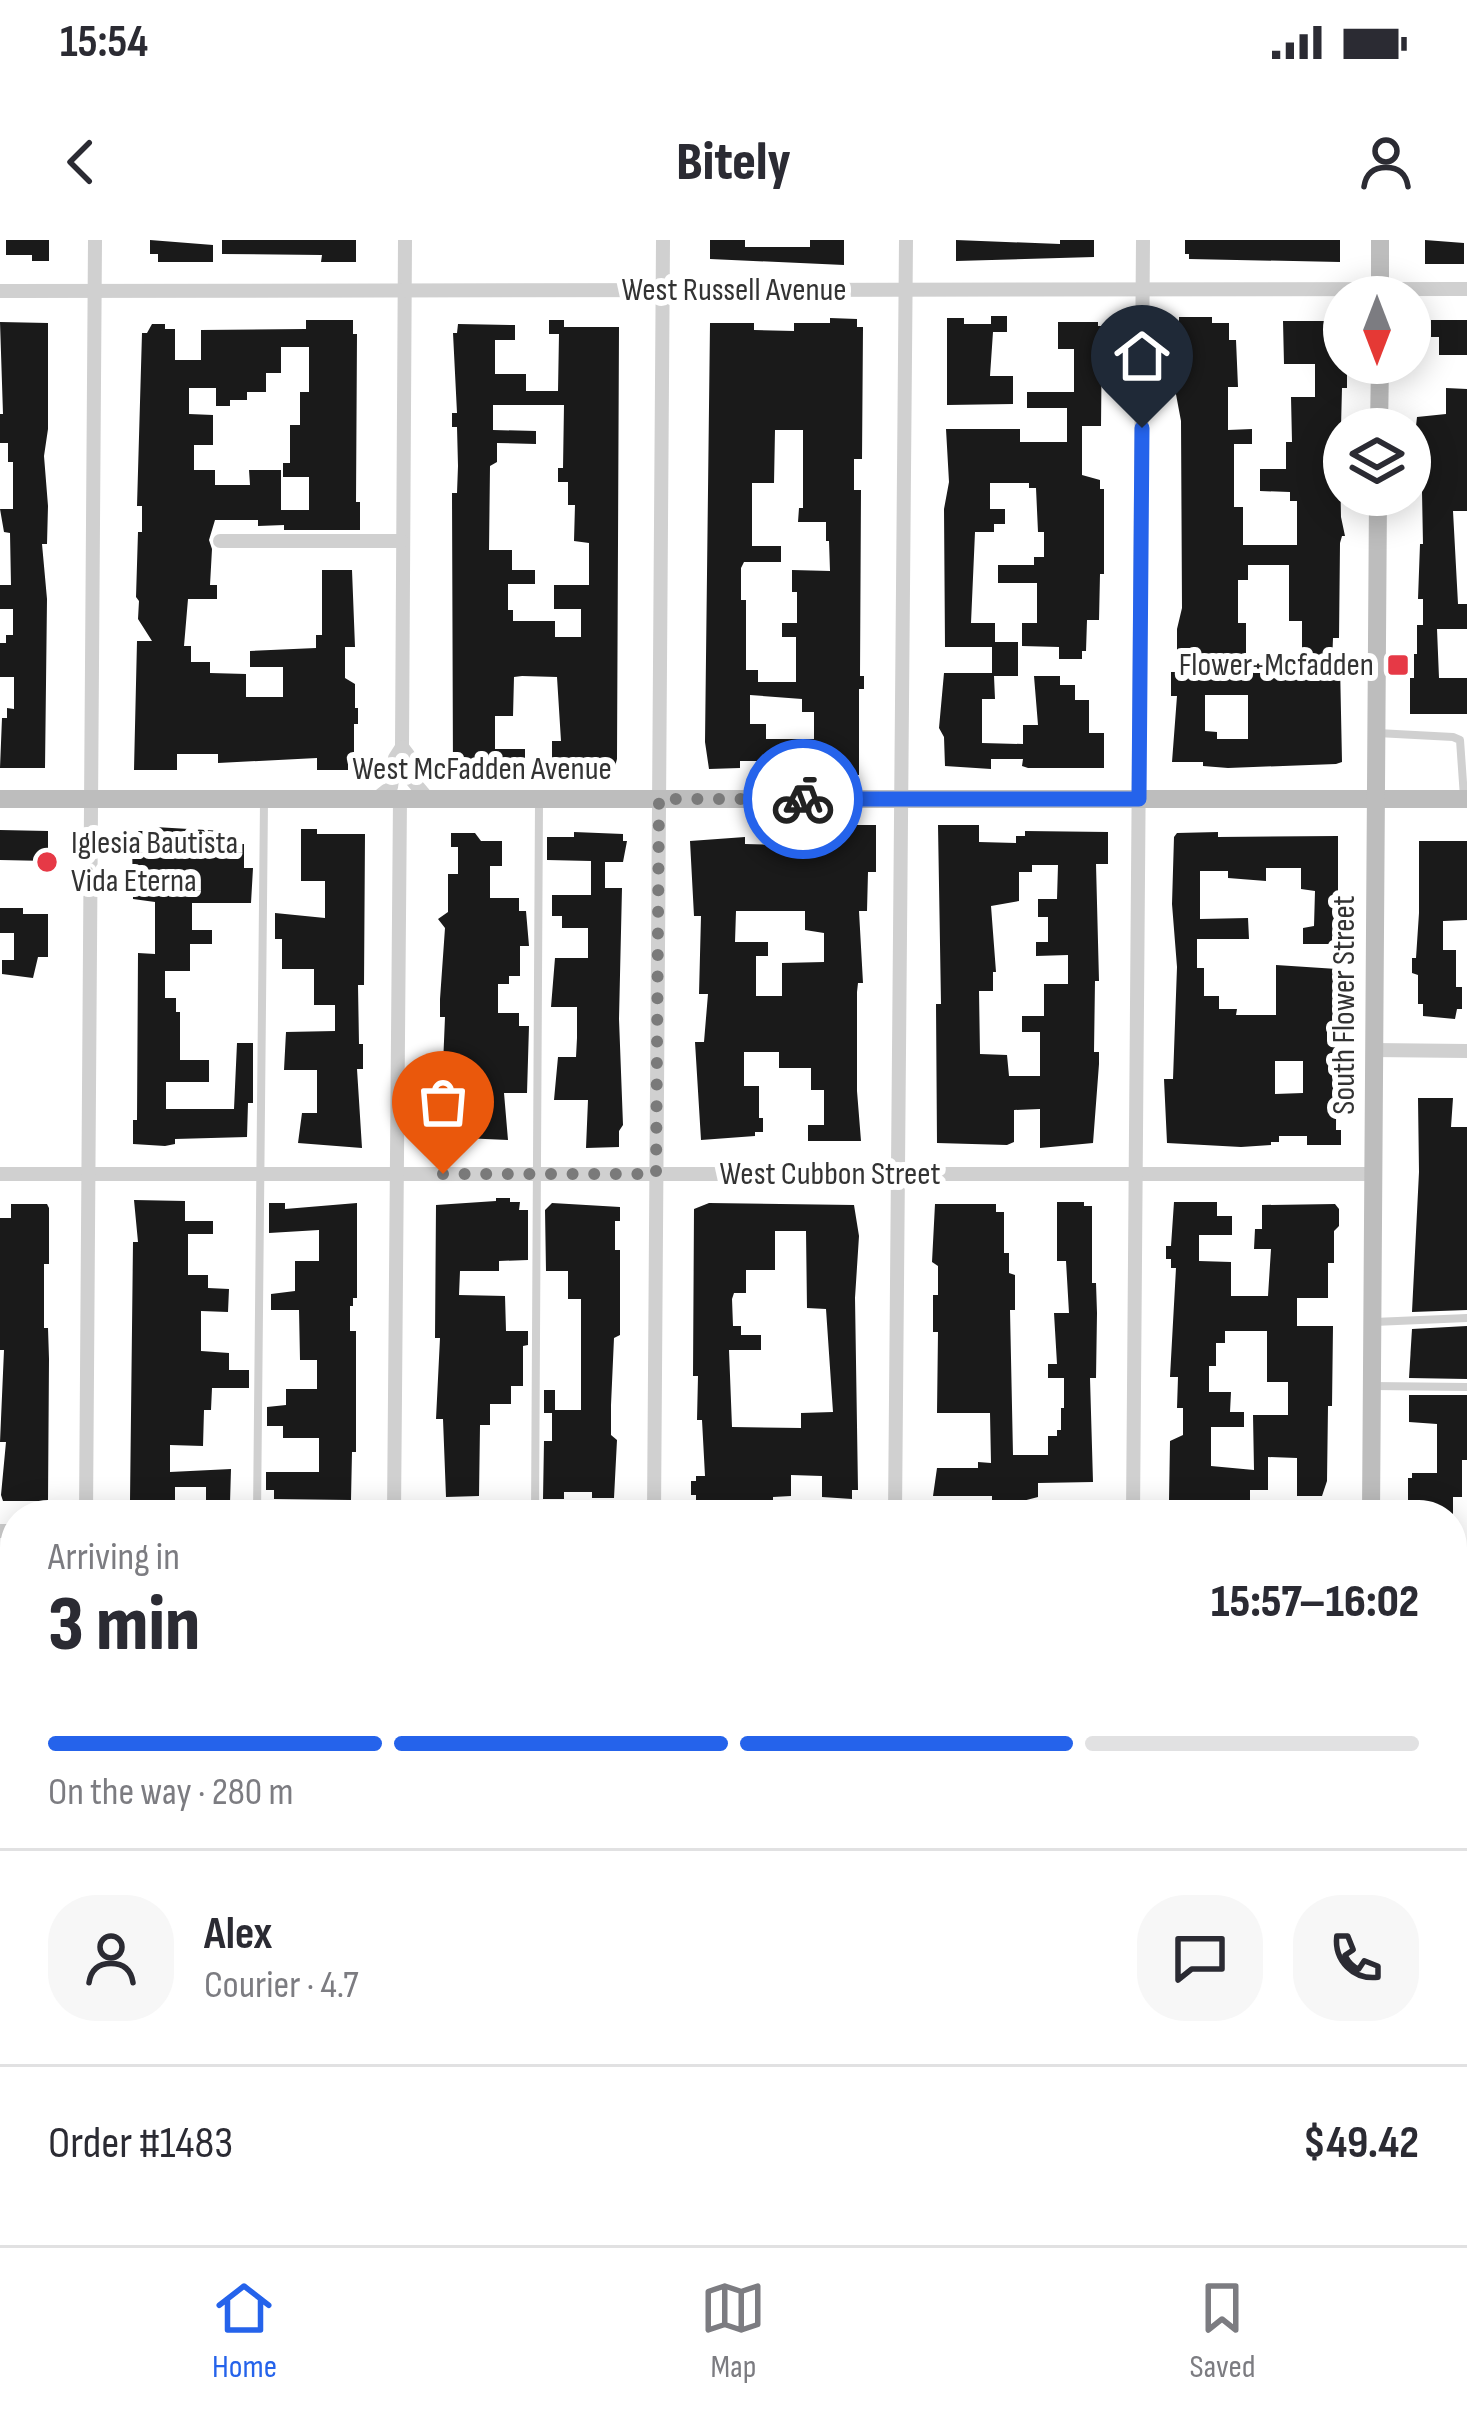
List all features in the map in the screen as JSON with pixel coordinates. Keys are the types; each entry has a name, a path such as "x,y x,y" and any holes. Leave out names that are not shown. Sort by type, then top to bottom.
{"street":[{"path":"86,1500 95,240"},
{"path":"376,799 391,787 395,758 402,747 405,240"},
{"path":"654,1500 663,240"},
{"path":"895,1500 906,240"},
{"path":"1133,1500 1143,240"},
{"path":"1380,276 1381,240"},
{"name":"West Russell Avenue","path":"1431,291 1467,289"},
{"name":"West Russell Avenue","path":"0,291 1323,292"},
{"name":"South Flower Street","path":"1371,1500 1378,516"},
{"path":"220,541 402,542"},
{"path":"402,747 412,780 428,799"},
{"name":"West McFadden Avenue","path":"0,799 1465,799"},
{"path":"394,1500 400,799"},
{"path":"1373,1050 1467,1051"},
{"name":"West Cubbon Street","path":"0,1174 1373,1174"}],"lane":[{"path":"1376,733 1460,740 1465,799"},
{"path":"256,1500 264,799"},
{"path":"535,1500 538,799"},
{"path":"1372,1322 1467,1318"},
{"path":"1372,1386 1467,1387"}],"building":[{"path":"6,240 49,240 49,261 6,255"},
{"path":"150,240 213,245 213,262 158,262 158,254 150,254"},
{"path":"222,240 356,240 356,262 321,262 322,255 222,254"},
{"path":"710,240 745,240 745,247 810,247 810,240 844,240 844,265 710,259"},
{"path":"956,240 1060,244 1060,240 1094,240 1094,257 956,261"},
{"path":"1185,240 1340,240 1340,262 1189,259"},
{"path":"1425,240 1464,243 1464,264 1425,264"},
{"path":"991,316 1007,316 1007,332 993,332 990,376 1013,376 1013,404 947,405 947,318 964,318 964,324 991,324"},
{"path":"1179,317 1212,317 1212,323 1229,323 1229,340 1236,340 1238,387 1228,387 1228,430 1252,429 1252,444 1234,444 1234,507 1243,507 1243,545 1297,545 1297,501 1290,501 1290,492 1260,491 1260,469 1286,469 1286,442 1292,442 1291,397 1315,397 1315,364 1284,364 1283,321 1323,321 1323,384 1347,384 1342,388 1341,408 1323,408 1323,516 1341,516 1345,536 1340,543 1339,638 1333,638 1332,664 1340,664 1342,762 1228,768 1172,762 1177,696 1171,696 1171,672 1177,672 1182,608 1175,323","holes":["1248,565 1289,565 1289,621 1302,621 1302,664 1246,660 1246,623 1238,623 1238,580 1248,580","1205,695 1248,695 1248,739 1217,739 1217,732 1205,731"]},
{"path":"830,318 857,319 857,327 863,327 862,459 854,459 854,490 861,490 860,676 864,676 864,689 859,689 859,775 813,775 813,756 777,756 777,761 740,761 740,768 709,769 705,742 710,323 754,323 754,330 794,331 794,323 830,323","holes":["775,430 803,430 803,508 799,508 798,522 826,522 829,541 830,571 792,570 797,623 782,623 782,637 796,637 796,682 758,682 758,670 746,670 741,568 744,562 781,562 781,546 752,546 752,483 774,483","750,695 802,699 802,712 814,712 814,739 766,739 766,724 750,724"]},
{"path":"306,320 353,320 353,334 357,334 360,530 284,530 284,525 258,526 258,520 215,520 209,540 210,585 217,585 217,599 188,599 184,646 191,646 191,662 210,662 210,673 246,674 246,697 283,697 283,667 250,667 250,651 316,648 316,635 322,635 322,570 352,570 355,647 345,647 345,678 355,684 358,708 354,761 348,761 348,770 317,770 317,758 218,763 218,754 177,754 177,770 134,770 137,641 152,641 138,619 136,597 138,532 142,532 142,506 137,506 142,333 152,324 165,324 165,329 175,329 175,360 201,360 201,330 306,329","holes":["281,347 309,347 309,392 300,392 300,425 290,425 290,463 283,463 283,477 309,477 309,510 281,510 281,470 249,470 250,485 215,485 215,470 194,470 194,445 213,445 213,415 189,414 189,388 216,388 216,406 230,406 230,400 247,400 247,392 266,392 266,373 281,373"]},
{"path":"549,320 564,320 564,327 619,327 617,759 614,770 552,767 552,741 561,741 557,677 522,676 514,677 513,716 495,716 495,749 525,749 525,766 453,772 452,493 457,493 458,466 457,427 452,427 452,413 457,413 453,333 458,324 515,325 515,340 495,340 495,374 526,374 526,391 558,391 559,334 549,334","holes":["493,405 564,405 563,468 558,468 558,482 568,482 568,505 575,505 574,541 589,543 589,585 554,585 554,609 581,609 581,637 555,637 555,621 513,621 508,584 535,584 535,570 512,570 512,550 489,550 490,466 497,462 497,443 536,444 536,431 493,430"]},
{"path":"1431,320 1467,320 1467,355 1439,355 1439,337 1431,337"},
{"path":"0,322 48,323 47,544 42,544 47,599 45,768 0,768 2,718 7,718 7,708 14,709 14,677 0,677 0,643 6,643 6,635 13,635 13,609 0,609 0,585 11,585 10,533 4,532 0,509 13,509 13,462 8,462 8,443 0,443"},
{"path":"1058,322 1098,322 1102,326 1101,426 1082,426 1082,475 1100,480 1100,489 1104,489 1099,620 1087,620 1082,659 1059,659 1059,647 1022,646 1022,623 1037,623 1037,583 998,583 998,565 1034,565 1034,557 1044,557 1036,488 1029,488 1029,483 990,483 990,509 1005,509 1005,524 994,524 994,532 975,532 971,623 995,623 995,642 1018,642 1018,676 994,676 995,699 982,699 982,743 1023,744 1023,725 1038,725 1034,676 1060,676 1060,685 1075,685 1075,700 1089,700 1089,733 1104,733 1104,768 1028,768 1022,766 1023,759 991,759 991,769 945,766 939,728 944,673 992,673 992,647 945,647 946,429 1020,429 1020,442 1067,442 1067,408 1027,408 1027,392 1074,392 1074,349 1058,349"},
{"path":"1446,388 1467,389 1467,511 1453,511 1458,604 1467,604 1467,629 1437,629 1439,678 1467,678 1467,714 1410,714 1417,625 1423,625 1423,599 1418,599 1422,516 1431,516 1431,416 1446,414"},
{"path":"838,825 876,825 876,872 868,872 867,911 859,911 861,1141 808,1141 808,1125 824,1125 824,1090 811,1090 811,1068 779,1068 779,1052 744,1052 744,1086 759,1086 763,1132 701,1140 695,1042 704,1042 708,994 699,994 701,916 694,916 690,841 745,837 745,844 776,845 776,837 838,832","holes":["736,911 805,911 805,930 824,933 824,962 782,963 782,996 756,996 756,956 768,956 768,942 735,942"]},
{"path":"938,825 979,825 979,842 1016,843 1016,836 1025,836 1025,831 1108,832 1108,864 1096,864 1099,981 1095,981 1094,1052 1099,1052 1099,1064 1093,1143 1040,1148 1040,1109 1014,1110 1014,1142 1007,1145 937,1143 936,1004 941,1004","holes":["1032,865 1058,865 1057,899 1038,899 1038,917 1048,917 1048,942 1036,942 1036,956 1068,955 1068,984 1044,984 1044,1016 1022,1016 1022,1032 1040,1032 1040,1076 1009,1076 1007,1055 980,1054 979,991 993,991 996,972 991,906 1019,901 1019,872 1032,872"]},
{"path":"155,827 223,831 225,844 244,844 244,868 253,868 251,903 192,903 192,930 212,930 212,944 190,944 190,971 165,971 165,998 176,998 176,1012 180,1012 180,1060 209,1060 209,1082 166,1082 166,1109 234,1109 237,1043 253,1043 253,1103 248,1103 247,1137 175,1139 175,1144 165,1146 133,1144 138,953 155,954 155,902 133,899 132,840 138,838 138,831 155,831"},
{"path":"301,829 317,829 317,834 365,834 364,985 358,985 363,1069 357,1069 362,1148 298,1143 302,1113 317,1113 317,1070 284,1070 286,1032 335,1031 335,1005 314,1005 314,969 282,969 282,939 275,939 275,913 325,918 325,881 301,881"},
{"path":"0,830 48,831 48,861 0,860"},
{"path":"574,832 623,834 627,841 623,862 605,862 605,888 622,888 623,1125 619,1147 586,1148 588,1100 554,1100 558,1057 576,1057 577,1038 577,1007 551,1007 555,958 588,958 588,928 562,928 562,916 552,916 552,895 591,895 591,861 547,860 547,837 574,837"},
{"path":"451,833 475,833 481,841 502,841 502,866 490,866 490,898 519,898 519,911 526,911 529,946 520,946 520,976 509,976 509,984 498,984 498,1013 519,1013 519,1026 529,1026 527,1093 504,1093 508,1140 440,1137 445,928 438,919 448,912 448,874 458,874 458,847 451,847"},
{"path":"1177,833 1338,836 1342,944 1303,944 1303,928 1314,926 1315,891 1301,889 1301,868 1266,868 1266,881 1228,878 1228,871 1200,871 1200,919 1248,918 1249,939 1197,939 1197,968 1204,968 1204,996 1219,996 1219,1009 1237,1009 1236,1015 1276,1015 1276,965 1337,969 1336,1130 1341,1130 1341,1145 1307,1145 1307,1136 1279,1136 1279,1142 1271,1145 1241,1147 1167,1143 1164,1079 1173,1079 1177,967 1172,904","holes":["1275,1061 1303,1061 1303,1093 1275,1094"]},
{"path":"1419,841 1467,841 1467,920 1443,921 1443,950 1456,950 1456,987 1462,987 1462,1009 1457,1009 1455,1019 1423,1016 1423,1004 1418,1004 1418,975 1412,973 1412,958 1416,958 1419,913"},
{"path":"0,908 48,914 48,957 38,957 33,978 2,974 2,960 14,960 14,933 0,933"},
{"path":"1418,1098 1453,1098 1451,1127 1467,1127 1467,1310 1412,1312"},
{"path":"510,1198 510,1202 520,1202 519,1210 528,1210 528,1260 499,1261 499,1271 460,1271 459,1295 505,1296 506,1331 528,1331 528,1345 523,1346 523,1386 511,1386 511,1404 490,1404 490,1425 480,1425 479,1496 446,1497 443,1419 436,1419 440,1338 435,1338 436,1205"},
{"path":"134,1200 185,1201 185,1221 213,1221 213,1234 188,1234 188,1275 208,1275 208,1288 229,1289 228,1312 201,1311 201,1351 229,1353 229,1370 249,1370 249,1388 212,1388 211,1410 204,1410 203,1446 170,1445 170,1472 231,1469 230,1500 206,1500 206,1487 175,1487 175,1500 130,1500 133,1242 138,1242"},
{"path":"1057,1202 1092,1206 1097,1313 1096,1378 1090,1378 1093,1482 1038,1483 1038,1497 1026,1500 933,1496 937,1468 978,1468 978,1462 991,1463 990,1413 937,1413 935,1204 996,1204 996,1212 1004,1212 1004,1253 1009,1253 1009,1273 1015,1275 1015,1310 1010,1310 1013,1455 1048,1455 1048,1436 1057,1436 1061,1430 1064,1378 1048,1378 1048,1364 1057,1364 1054,1313 1069,1313 1066,1261 1057,1261"},
{"path":"1174,1202 1217,1202 1217,1216 1232,1216 1232,1235 1199,1235 1199,1261 1231,1262 1231,1296 1268,1296 1271,1249 1254,1249 1255,1229 1262,1229 1262,1205 1335,1204 1339,1209 1334,1263 1328,1263 1328,1298 1297,1298 1297,1326 1333,1326 1332,1406 1328,1406 1327,1481 1322,1496 1297,1496 1297,1458 1268,1457 1268,1490 1250,1490 1250,1500 1169,1500 1170,1441 1183,1435 1183,1408 1177,1408 1178,1377 1170,1377 1176,1268 1166,1259 1166,1246 1171,1246","holes":["1225,1331 1267,1331 1267,1382 1288,1382 1288,1415 1253,1415 1254,1470 1211,1466 1211,1427 1244,1427 1244,1412 1230,1412 1231,1392 1209,1392 1209,1366 1216,1366 1216,1343 1225,1343"]},
{"path":"269,1203 285,1203 285,1209 357,1203 357,1298 350,1306 350,1331 356,1331 351,1500 274,1499 274,1490 266,1490 266,1472 319,1472 319,1438 283,1438 283,1426 267,1426 267,1407 286,1405 286,1389 317,1389 317,1360 300,1360 299,1310 271,1310 271,1294 295,1291 295,1261 319,1261 319,1230 269,1233"},
{"path":"552,1203 620,1207 615,1250 620,1250 620,1335 614,1338 611,1405 611,1435 617,1440 614,1498 564,1492 564,1499 543,1499 544,1441 552,1441 552,1413 544,1413 544,1390 555,1390 555,1410 581,1410 581,1299 568,1299 568,1271 546,1271 545,1210"},
{"path":"709,1203 854,1205 859,1236 855,1298 858,1490 852,1490 852,1499 822,1497 822,1476 791,1475 791,1496 696,1500 691,1481 705,1476 702,1420 697,1420 698,1376 693,1376 694,1209","holes":["775,1231 806,1231 807,1308 826,1309 833,1412 801,1413 801,1428 732,1427 729,1350 761,1350 761,1335 741,1335 741,1326 733,1326 732,1299 734,1293 746,1293 746,1270 775,1270"]},
{"path":"11,1204 47,1204 49,1208 49,1264 44,1264 48,1500 3,1500 1,1495 6,1442 0,1442 4,1350 0,1350 0,1218 11,1218"},
{"path":"1467,1326 1467,1379 1409,1378 1412,1329"},
{"path":"1409,1395 1467,1395 1462,1497 1408,1500 1412,1473 1437,1473 1437,1424 1409,1422"}],"way so far":[{"path":"443,1174 656,1174 659,799 803,799"}],"place":[{"name":"Flower-Mcfadden","path":"1398,665"},
{"name":"Iglesia Bautista Vida Eterna","path":"47,862"}],"route":[{"path":"803,799 1139,799 1142,428"}]}
